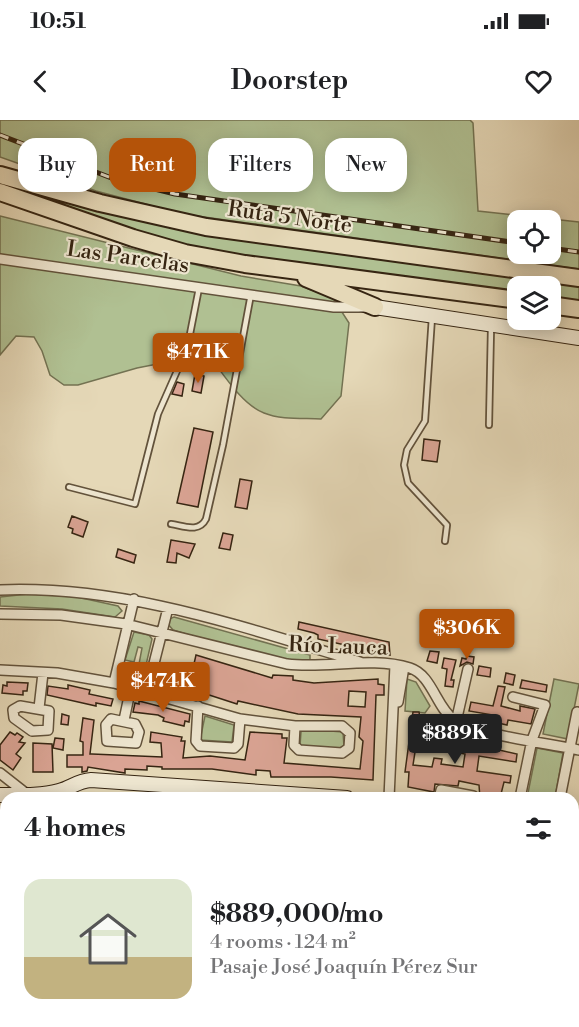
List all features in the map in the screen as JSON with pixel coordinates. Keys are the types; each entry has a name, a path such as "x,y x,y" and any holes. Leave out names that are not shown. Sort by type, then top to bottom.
{"highway":[{"path":"0,166 100,203"},
{"name":"Ruta 5 Norte","path":"0,175 100,203 221,230 579,278"},
{"path":"0,192 133,238"},
{"path":"0,204 185,253 261,266 507,299"},
{"path":"261,266 313,281 375,307"},
{"path":"561,307 579,309"}],"main road":[{"path":"375,307 579,338"},
{"path":"69,792 75,783 91,780 255,792"}],"street":[{"name":"Las Parcelas","path":"0,259 199,285 334,307 375,307"},
{"path":"0,590 84,592 134,600 368,664"},
{"path":"114,683 126,624 134,600"},
{"path":"147,691 168,608"},
{"name":"Río Lauca","path":"0,614 60,615 126,624 286,664 304,666 368,664 413,669 423,677 445,712 456,722"},
{"path":"389,792 399,666"},
{"path":"468,669 456,722 467,727 574,749"},
{"path":"0,670 66,674 114,683 240,719 295,726 345,727 350,733 349,748 342,753 301,751 294,745 295,726"},
{"path":"39,708 43,673"},
{"path":"124,720 131,687"},
{"path":"513,697 544,705 532,741 521,792"},
{"path":"198,706 196,741 200,746 234,748 238,744 240,719"},
{"path":"562,792 574,749 577,712 579,713"},
{"path":"0,773 24,792"}],"lane":[{"path":"69,487 135,504 158,414 184,353 199,285"},
{"path":"171,524 199,527 206,519 223,445 251,294"},
{"path":"432,317 425,421 407,450 404,465 408,483 447,525 445,541"},
{"path":"489,424 491,325"}],"green space":[{"path":"0,120 470,120 473,123 478,211 507,214 507,259 183,214 97,191 97,138 18,138 18,163 0,157"},
{"path":"0,181 18,186 18,191 0,185"},
{"path":"21,192 39,192 64,199 525,276 507,276 507,293 241,257 168,242"},
{"path":"0,216 241,276 301,286 333,298 349,323 341,396 321,419 285,418 264,413 248,403 208,354 137,368 78,385 64,385 50,375 42,351 34,337 16,336 0,355"},
{"path":"561,220 579,222 579,269 543,264 561,264"},
{"path":"561,282 579,285 579,303 561,300"},
{"path":"28,594 77,597 118,606 122,611 115,617 62,609 0,606 0,597"},
{"path":"174,617 310,655 310,664 251,654 173,630 168,624 169,619"},
{"path":"134,632 149,635 152,639 146,665 139,664 142,648 138,647 134,662 125,660"},
{"path":"122,667 144,672 140,680 121,676"},
{"path":"407,679 416,682 430,706 425,713 405,711"},
{"path":"554,679 579,684 568,739 543,734"},
{"path":"205,716 234,725 232,742 200,740"},
{"path":"304,729 343,732 344,747 339,749 300,746 301,732"},
{"path":"537,748 563,753 556,792 528,792"}],"building":[{"path":"195,374 204,376 201,393 192,391"},
{"path":"177,382 184,384 182,396 172,394"},
{"path":"194,428 213,432 198,507 177,503"},
{"path":"424,439 440,441 437,462 422,460"},
{"path":"240,479 252,481 247,509 235,507"},
{"path":"72,516 88,522 83,537 72,533 73,529 68,527"},
{"path":"223,533 233,535 230,550 219,548"},
{"path":"171,540 195,544 189,558 177,553 176,563 167,562"},
{"path":"118,549 136,555 134,563 116,557"},
{"path":"299,622 389,642 390,655 318,639 318,635 314,633 298,629"},
{"path":"430,651 439,652 437,663 427,661"},
{"path":"196,655 272,678 273,675 293,676 293,680 314,683 378,679 378,684 384,685 384,695 376,695 373,780 271,777 270,771 256,770 256,775 212,769 162,769 162,767 147,766 147,770 125,769 125,773 88,767 87,771 82,772 82,767 67,767 67,755 83,755 83,742 80,741 83,718 94,720 90,754 162,757 161,743 150,742 151,732 182,737 181,741 185,741 183,758 210,756 245,760 250,732 282,734 282,738 287,738 284,763 360,769 363,741 359,737 361,717 298,714 238,701 237,704 203,693 204,690 189,685 159,678 161,670 191,677","holes":["349,691 366,692 365,707 348,706"]},
{"path":"467,656 474,657 473,664 467,662 460,666 462,658 466,659"},
{"path":"444,658 456,660 451,680 454,680 453,687 445,686 447,669 442,668"},
{"path":"479,666 491,668 490,677 477,675"},
{"path":"506,673 515,675 513,685 504,683"},
{"path":"522,680 547,685 546,692 520,688"},
{"path":"7,682 28,683 27,691 23,691 23,695 2,693 3,685 7,686"},
{"path":"68,685 90,690 89,694 113,699 111,706 96,703 96,706 47,695 48,686 68,689"},
{"path":"498,686 505,687 501,706 520,711 520,706 535,709 531,724 508,720 507,725 498,723 499,716 469,711 471,702 493,706"},
{"path":"139,701 190,714 189,722 185,721 184,726 163,721 164,718 158,715 133,712 135,703 139,704"},
{"path":"413,712 419,712 421,724 441,729 439,739 418,733 413,765 432,767 434,758 442,759 441,764 463,767 465,754 445,750 447,738 517,754 516,762 479,756 477,771 511,776 510,783 504,782 502,792 480,792 479,785 459,781 458,786 435,784 434,792 408,787 409,772 405,772"},
{"path":"62,714 69,716 68,725 61,724"},
{"path":"10,732 23,737 19,742 25,743 16,754 21,758 13,770 0,760 0,745"},
{"path":"55,738 64,739 63,750 53,748"},
{"path":"33,743 52,744 53,772 33,772"}],"railway":[{"path":"0,135 114,179 175,194 507,241"},
{"path":"561,250 579,252"}]}
